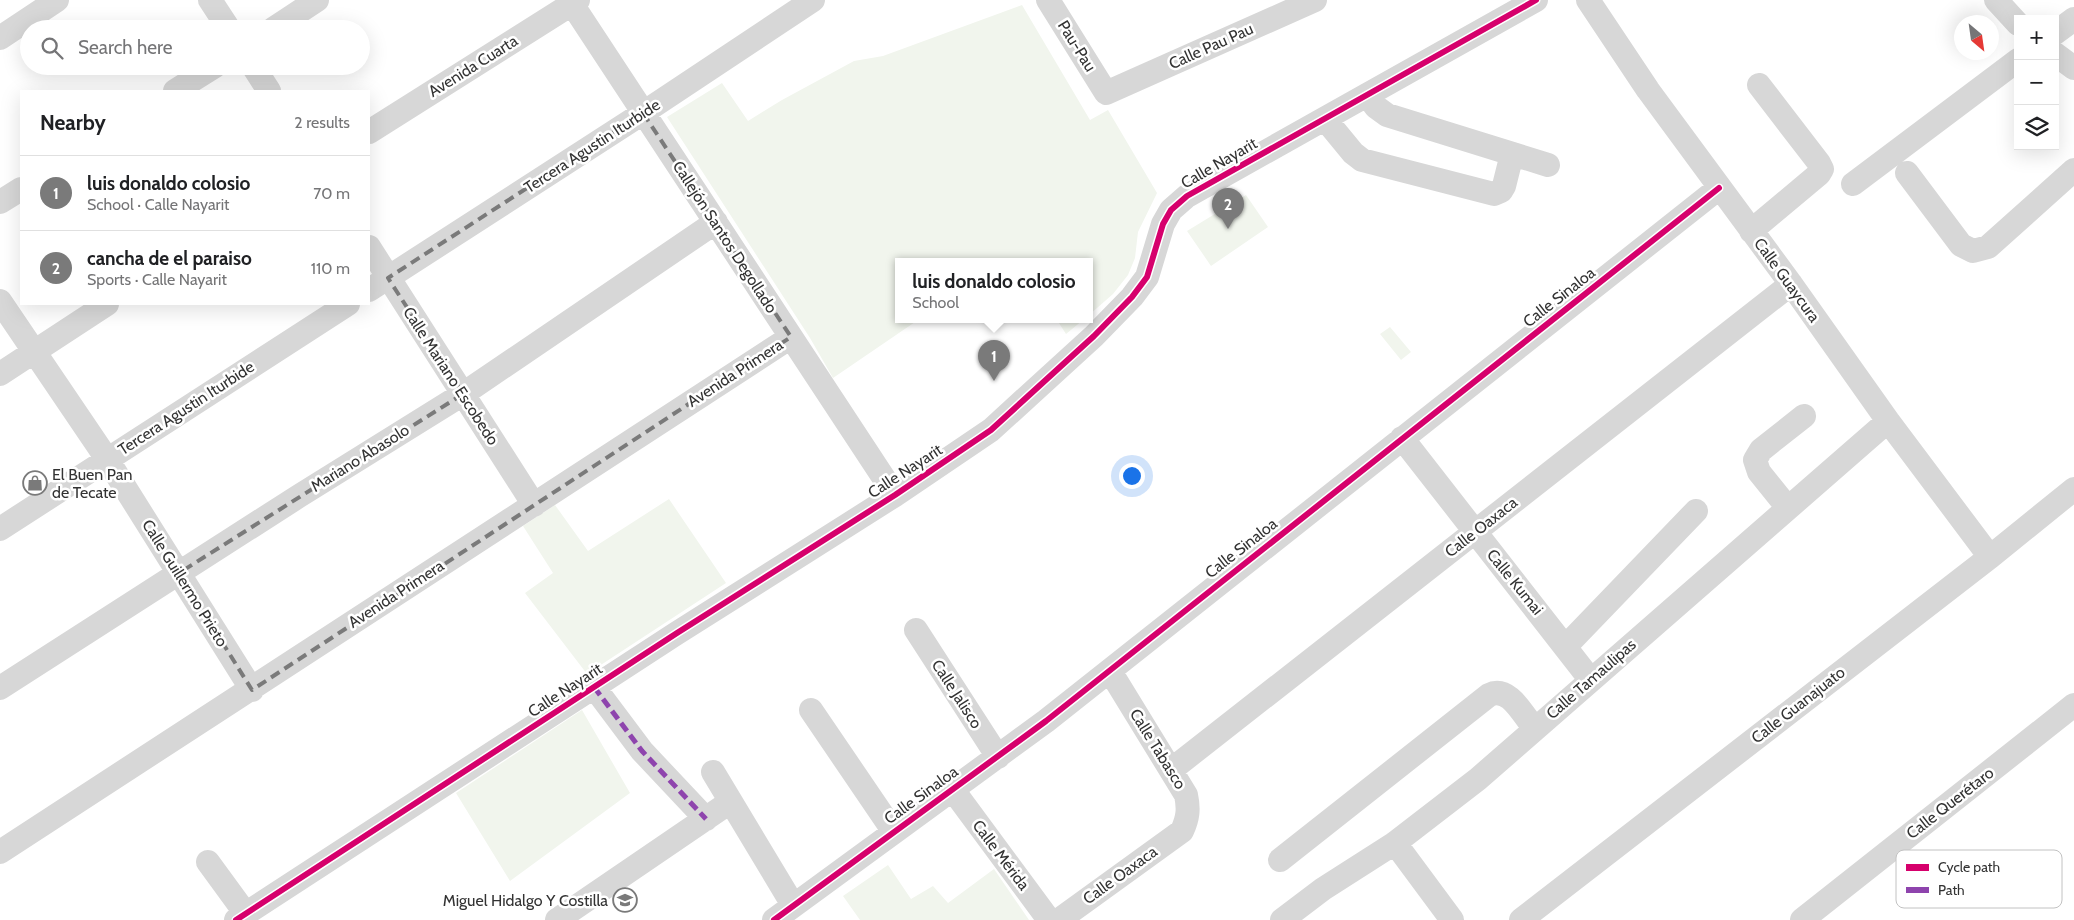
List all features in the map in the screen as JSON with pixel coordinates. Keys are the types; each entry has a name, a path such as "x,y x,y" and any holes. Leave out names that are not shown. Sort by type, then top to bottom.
{"street":[{"path":"27,20 57,0"},
{"path":"210,0 223,20"},
{"path":"287,20 317,0"},
{"name":"Tercera Agustin Iturbide","path":"378,284 643,113 813,0"},
{"name":"Pau-Pau","path":"1048,0 1106,93"},
{"name":"Calle Pau Pau","path":"1106,93 1316,0"},
{"name":"Calle Nayarit","path":"241,917 895,495 991,430 1080,349 1132,297 1146,276 1163,224 1171,210 1187,196 1536,0"},
{"name":"Calle Guaycura","path":"1588,0 1648,90 1791,284 1888,421 1990,557"},
{"path":"1996,0 2014,20"},
{"name":"Callejón Santos Degollado","path":"575,2 643,113 895,495"},
{"name":"Avenida Cuarta","path":"370,131 575,2"},
{"path":"2059,30 2074,19"},
{"path":"0,38 20,25"},
{"path":"2059,57 2074,68"},
{"path":"1853,184 2014,63"},
{"path":"177,90 201,75"},
{"path":"259,75 268,90"},
{"path":"1751,231 1820,174 1822,168 1760,85"},
{"path":"1367,95 1376,107 1387,115 1548,165"},
{"path":"1325,119 1353,153 1362,160 1494,194 1502,191 1512,154"},
{"path":"1906,173 1961,245 1973,251 1988,247 2074,170"},
{"name":"Calle Sinaloa","path":"774,920 998,757 1110,671 1719,188"},
{"path":"0,202 20,190"},
{"name":"Mariano Abasolo","path":"0,688 463,394 716,222"},
{"name":"Calle Mariano Escobedo","path":"370,251 378,284 463,394 534,505"},
{"name":"Calle Oaxaca","path":"1171,770 1791,284"},
{"name":"Calle Guillermo Prieto","path":"0,302 107,459 252,690"},
{"path":"0,374 105,305"},
{"name":"Tercera Agustin Iturbide","path":"0,529 346,305"},
{"name":"Avenida Primera","path":"0,852 252,690 791,336"},
{"path":"1788,508 1759,472 1755,460 1761,450 1804,416"},
{"name":"Calle Tamaulipas","path":"1282,920 1323,889 1395,843 1478,779 1590,679 1888,421"},
{"name":"Calle Kumai","path":"1402,438 1590,679"},
{"name":"Calle Guanajuato","path":"1521,920 1990,557 2074,489"},
{"path":"1566,646 1696,511"},
{"name":"Calle Jalisco","path":"916,630 998,757"},
{"name":"Calle Tabasco","path":"1110,671 1186,795 1188,807 1187,820 1182,831"},
{"path":"594,688 642,751 706,818"},
{"path":"1280,860 1489,695 1495,692 1502,692 1508,696 1534,728"},
{"name":"Calle Querétaro","path":"1802,920 2074,705"},
{"path":"811,710 894,832"},
{"path":"714,772 730,802 793,905"},
{"name":"Calle Mérida","path":"953,790 1049,920"},
{"path":"557,920 730,802"},
{"name":"Calle Oaxaca","path":"1058,920 1182,831"},
{"path":"1395,843 1452,920"},
{"path":"208,862 241,917"}],"highlighted area":[{"path":"643,113 791,337 252,690 179,573 463,394 388,278"}],"shaded area":[{"path":"1022,5 1090,120 1108,110 1157,193 1138,232 1135,258 1128,275 1113,294 1093,312 1093,258 895,258 895,323 914,323 833,378 810,338 667,117 722,83 748,121 782,100 854,61 883,56"},
{"path":"1246,195 1268,227 1211,266 1187,231"},
{"path":"1059,323 1079,323 1066,334"},
{"path":"1390,327 1411,352 1401,360 1380,334"},
{"path":"669,499 726,583 587,674 525,593 553,573 523,526 555,505 588,551"},
{"path":"582,710 630,793 510,881 456,793"},
{"path":"888,865 911,899 933,886 948,903 994,869 1029,920 860,920 843,896"}],"marked path":[{"path":"594,687 642,751 706,819"}],"cycle path":[{"path":"236,920 677,633 895,495 991,430 1094,336 1132,297 1147,277 1163,224 1171,210 1187,196 1536,0"},
{"path":"774,920 1046,721 1719,188"}],"place":[{"name":"cancha de el paraiso","path":"1228,229"},
{"name":"luis donaldo colosio","path":"994,381"},
{"name":"El Buen Pan de Tecate","path":"35,483"},
{"name":"Miguel Hidalgo Y Costilla","path":"625,900"}]}
